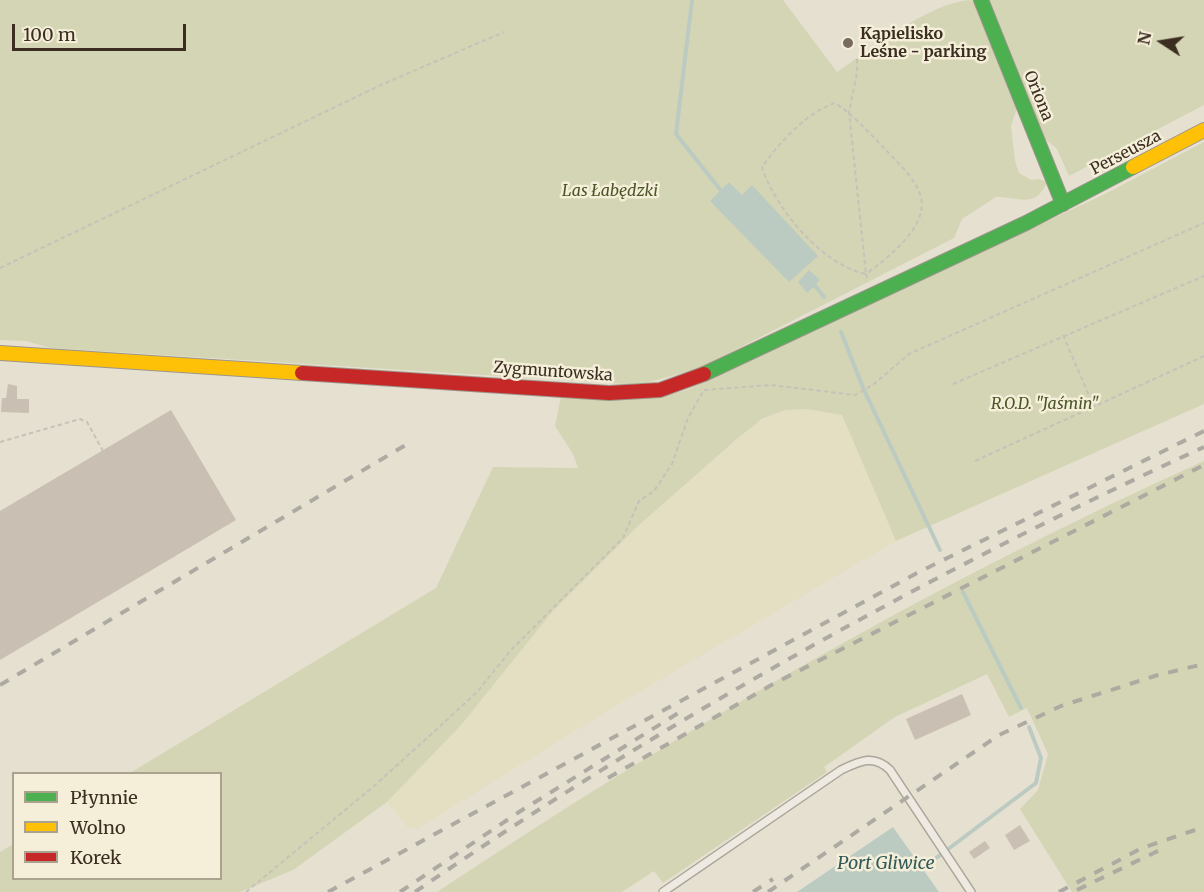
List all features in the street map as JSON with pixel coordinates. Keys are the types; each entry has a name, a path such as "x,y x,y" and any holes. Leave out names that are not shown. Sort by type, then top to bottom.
{"street":[{"name":"Oriona","path":"981,0 1063,204"},
{"name":"Perseusza","path":"1063,204 1204,130"},
{"name":"Zygmuntowska","path":"0,353 609,393 644,393 684,383 708,373 1063,204"}],"lane":[{"path":"663,892 841,770 872,759 881,762 890,770 971,892"}],"path":[{"path":"0,268 383,84 504,32"},
{"path":"857,59 858,73 849,112 866,274 870,286"},
{"path":"835,103 849,112 908,172 921,195 919,218 910,235 894,253 866,274 824,255 768,184 762,167 774,150 824,107 835,103"},
{"path":"246,892 374,786 477,692 512,649 623,538 639,501 654,491 672,464 688,418 704,390 771,385 855,395 874,384 909,354 1203,223 1204,227"},
{"path":"953,384 1204,276"},
{"path":"1063,335 1094,407"},
{"path":"975,461 1204,356"},
{"path":"0,442 80,419 87,422 103,451"}],"shaded area":[{"path":"806,409 842,415 896,541 617,705 417,829 408,828 387,802 462,724 552,612 638,526 755,424 785,410"}],"green space":[{"name":"Las Łabędzki","path":"0,0 783,0 837,72 884,39 921,17 957,2 973,0 1017,108 1011,126 1015,161 1019,173 1031,180 1039,179 1047,182 1042,191 1031,199 996,197 962,219 954,238 698,369 645,383 626,384 51,348 26,341 0,340"},
{"path":"988,0 1204,0 1204,105 1069,176 1057,149 1045,139"},
{"name":"R.O.D. \"Jaśmin\"","path":"1204,142 1204,404 896,541 842,415 806,409 785,410 762,419 638,526 552,612 462,724 387,802 293,870 240,892 0,892 0,852 12,845 12,880 222,880 222,772 132,772 436,588 493,467 578,468 573,454 555,426 561,396 660,397 687,390 1105,194"},
{"path":"1204,461 1204,892 1072,892 1020,809 1038,790 1048,754 1027,708 1009,717 987,674 895,717 824,767 827,772 663,883 654,871 622,892 437,892 622,773 812,661 1005,556"}],"water":[{"path":"729,182 742,195 752,185 818,256 789,282 710,201"},
{"path":"809,270 820,280 807,293 798,282"},
{"name":"Port Gliwice","path":"893,827 939,892 797,892"}],"building":[{"path":"8,384 17,386 17,399 29,399 29,413 1,412 2,398 6,398"},
{"path":"171,410 236,520 0,660 0,511"},
{"path":"962,694 971,715 915,740 906,719"},
{"path":"1020,825 1030,841 1014,850 1005,835"},
{"path":"985,841 990,848 974,859 969,852"}],"waterway":[{"path":"692,0 676,134 722,192"},
{"path":"812,282 824,297"},
{"path":"841,332 864,390 940,550"},
{"path":"963,592 1021,708"},
{"path":"919,871 1036,783 1041,758 1029,727"}],"railway":[{"path":"328,892 917,573 1204,431"},
{"path":"0,685 409,443"},
{"path":"415,892 605,768 800,653 1000,546 1204,447"},
{"path":"608,778 775,683 1204,465"},
{"path":"768,892 999,735 1061,706 1158,675 1204,664"},
{"path":"400,892 519,812 680,712"},
{"path":"1059,892 1142,848 1204,827"},
{"path":"1077,890 1166,847"},
{"path":"753,892 773,879"}],"traffic: fast":[{"path":"981,0 1063,204"},
{"path":"704,374 1026,223 1133,167"}],"traffic: slow":[{"path":"1133,167 1204,130"},
{"path":"0,353 302,373"}],"traffic: jam":[{"path":"302,373 609,393 660,390 704,374"}],"place":[{"name":"Kąpielisko Leśne - parking","path":"848,43"}]}
